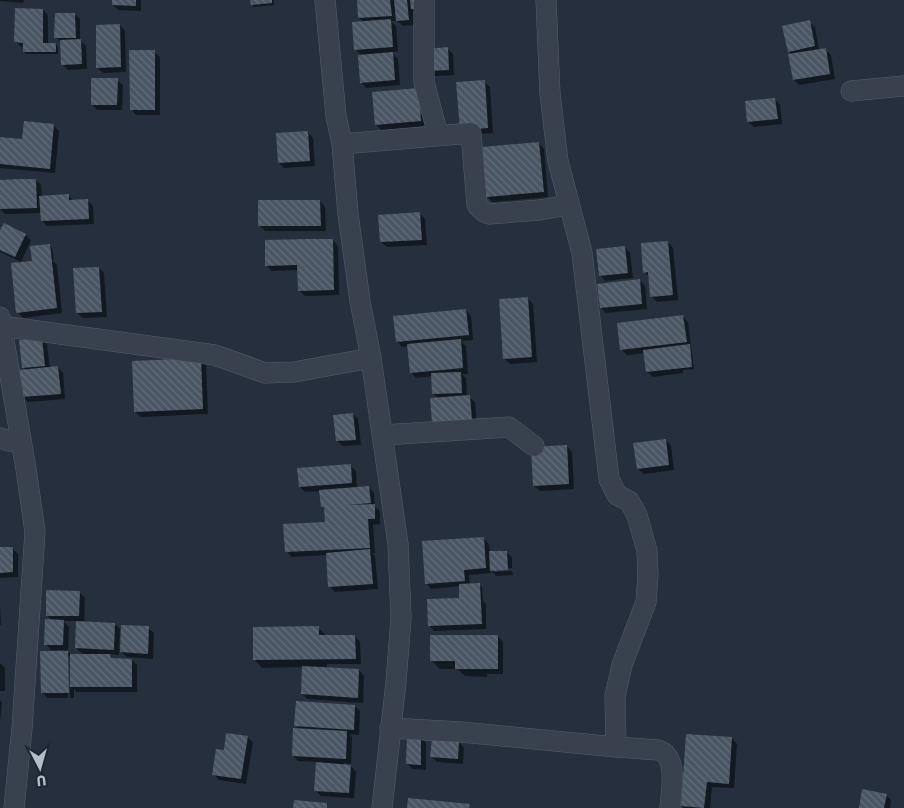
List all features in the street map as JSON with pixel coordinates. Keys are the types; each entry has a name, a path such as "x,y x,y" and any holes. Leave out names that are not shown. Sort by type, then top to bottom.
{"street":[{"path":"325,0 336,116 342,144 348,214 360,301 372,358 398,544 400,618 396,682 382,808"},
{"path":"424,0 424,82 438,135"},
{"path":"546,0 550,94 558,161 582,254 609,479 617,495 629,500 637,515 647,552 646,602 622,666 615,696 616,747"},
{"path":"851,91 904,86"},
{"path":"342,144 470,133 477,205 484,212 489,214 540,210 568,205"},
{"path":"14,808 35,532 1,321 215,355 265,373 294,372 372,358"},
{"path":"383,434 509,427 534,446"},
{"path":"0,438 8,441 20,440"},
{"path":"390,728 461,732 658,750 668,754 671,767 670,808"}],"building":[{"path":"112,0 136,0 136,6 112,5"},
{"path":"250,0 272,0 272,3 251,5"},
{"path":"357,0 390,0 392,16 358,18"},
{"path":"394,0 407,0 409,20 396,21"},
{"path":"410,0 423,0 423,9 411,9"},
{"path":"15,8 43,9 43,43 56,43 56,52 23,52 23,43 14,42"},
{"path":"55,13 75,13 76,38 54,38"},
{"path":"391,19 393,47 354,50 352,22"},
{"path":"810,20 815,46 788,52 782,26"},
{"path":"120,24 121,67 96,68 96,25"},
{"path":"81,39 82,64 61,65 60,40"},
{"path":"448,47 449,70 427,71 426,49"},
{"path":"826,48 830,74 793,80 788,54"},
{"path":"129,50 155,50 155,110 130,110"},
{"path":"393,52 395,80 360,83 358,55"},
{"path":"91,78 118,78 117,105 91,105"},
{"path":"485,80 488,128 460,130 456,82"},
{"path":"419,88 421,121 375,125 372,92"},
{"path":"775,98 778,119 747,122 745,101"},
{"path":"24,121 54,124 50,169 0,164 0,137 22,139"},
{"path":"308,131 310,161 278,163 276,133"},
{"path":"539,142 544,192 486,197 482,147"},
{"path":"36,179 37,208 0,209 0,180"},
{"path":"69,194 69,200 88,199 89,219 41,221 39,196"},
{"path":"258,200 320,200 321,226 258,226"},
{"path":"420,212 422,240 380,242 378,215"},
{"path":"4,223 26,234 15,257 0,250 0,230"},
{"path":"333,239 334,290 298,291 297,265 265,266 265,240"},
{"path":"668,241 673,295 650,297 648,272 643,273 641,243"},
{"path":"50,244 57,308 16,313 11,263 32,261 30,246"},
{"path":"625,246 628,273 599,276 596,249"},
{"path":"99,267 102,312 76,313 73,268"},
{"path":"640,279 642,304 600,308 597,284"},
{"path":"528,297 532,357 503,359 499,299"},
{"path":"466,309 469,335 396,342 393,316"},
{"path":"683,315 687,342 620,350 617,323"},
{"path":"42,338 45,366 22,368 19,340"},
{"path":"461,339 463,368 410,373 407,344"},
{"path":"690,344 692,367 646,372 643,350"},
{"path":"201,358 203,409 134,412 132,361"},
{"path":"58,366 61,394 21,397 19,370"},
{"path":"461,372 462,393 432,394 431,373"},
{"path":"470,395 472,420 432,422 430,398"},
{"path":"353,413 356,440 336,441 333,415"},
{"path":"666,439 669,465 637,469 633,443"},
{"path":"567,445 569,484 533,486 531,447"},
{"path":"351,464 352,483 299,487 297,468"},
{"path":"369,486 371,503 347,505 375,504 375,519 368,519 370,548 285,552 283,524 325,522 324,507 321,507 319,490"},
{"path":"484,537 486,568 464,570 465,581 425,584 422,541"},
{"path":"0,547 13,547 13,572 0,573"},
{"path":"370,549 373,584 328,587 326,553"},
{"path":"489,551 507,551 508,570 490,571"},
{"path":"480,583 482,624 428,626 427,599 459,598 459,584"},
{"path":"46,590 80,591 79,616 46,616"},
{"path":"45,619 64,620 63,645 44,645"},
{"path":"76,621 115,623 114,650 75,648"},
{"path":"121,625 149,626 148,654 120,652"},
{"path":"319,626 319,635 355,635 356,659 253,660 253,627"},
{"path":"430,635 498,635 498,669 455,669 455,661 430,661"},
{"path":"40,651 68,651 69,693 41,693"},
{"path":"70,654 110,654 111,658 132,659 132,687 70,687"},
{"path":"302,666 359,669 358,698 301,694"},
{"path":"296,701 355,705 354,730 294,726"},
{"path":"293,728 347,731 346,759 292,756"},
{"path":"226,733 248,736 241,779 212,775 216,749 224,750"},
{"path":"686,734 732,737 729,784 707,782 704,808 681,806"},
{"path":"407,736 421,736 421,765 406,764"},
{"path":"432,739 459,741 458,759 430,757"},
{"path":"316,762 351,765 349,793 314,791"},
{"path":"862,789 887,794 884,808 859,808"},
{"path":"408,798 470,804 469,808 407,808"},
{"path":"294,800 327,803 327,808 293,808"}]}
